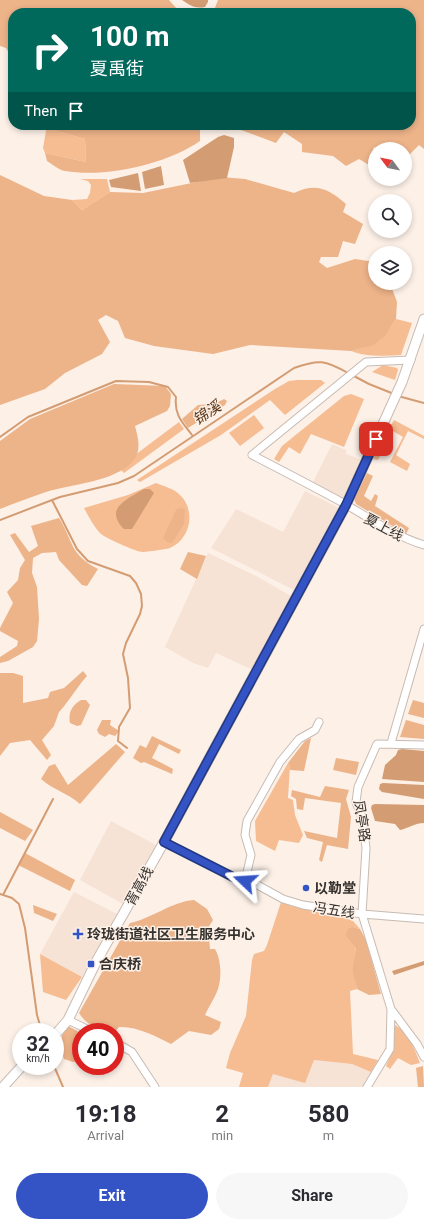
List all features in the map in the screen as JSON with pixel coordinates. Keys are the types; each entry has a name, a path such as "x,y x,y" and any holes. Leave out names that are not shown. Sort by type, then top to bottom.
{"main road":[{"name":"胥高线","path":"64,1024 68,1020 96,962 164,842 346,505 402,382 411,360 424,319"},
{"path":"3,1087 14,1075"}],"street":[{"name":"夏上线","path":"411,360 366,362 252,455 346,505 375,523 406,539 424,545"},
{"path":"424,629 391,743 424,745"},
{"path":"245,881 251,855 245,835 247,821 280,762 299,739 315,730 319,722"},
{"name":"凤亭路","path":"362,914 366,848 363,821 356,802 358,787 377,744 391,743"},
{"name":"冯五线","path":"164,842 237,879 252,882 282,899 303,905 362,914 391,1009 417,1044 424,1057"},
{"path":"362,914 424,919"},
{"path":"368,1087 390,1049 391,1009"},
{"path":"68,1020 74,1023"},
{"path":"124,1047 132,1052 156,1087"}],"shaded area":[{"path":"0,0 169,0 176,8 8,8 8,51 6,48 0,46"},
{"path":"182,0 208,0 208,2 205,7 198,7 192,6"},
{"path":"218,0 424,0 424,149 419,145 412,152 412,142 368,142 368,164 359,159 346,166 333,156 302,152 302,144 284,132 276,143 241,130 416,130 416,8 215,8"},
{"path":"46,130 54,130 85,139 86,162 45,153 43,148"},
{"path":"54,130 200,130 200,141 186,149 154,162 117,171 81,173 65,171 47,161 45,153 86,162 85,139"},
{"path":"224,135 234,138 234,147 227,178 190,183 183,160 218,137"},
{"path":"161,166 164,185 145,189 142,172"},
{"path":"138,173 141,191 111,187 109,180"},
{"path":"0,175 44,196 72,200 82,210 110,192 143,193 221,177 245,179 294,193 309,188 322,189 334,194 346,204 343,212 363,224 355,244 343,241 338,257 321,257 319,262 327,268 355,259 368,261 368,290 393,290 397,302 396,319 386,335 374,345 351,351 250,345 213,354 154,346 125,338 118,321 106,315 98,320 110,342 102,354 65,373 45,389 0,405"},
{"path":"80,179 107,179 110,192 82,210 72,200 87,199 90,193 91,185 88,181"},
{"path":"396,319 412,323 401,355 369,355 351,351 378,341 387,333"},
{"path":"383,365 397,368 398,370 395,380 372,372"},
{"path":"321,380 325,383 285,415 270,400 221,435 140,482 137,480 275,389 289,381"},
{"path":"114,384 165,386 171,394 170,406 167,411 135,426 138,439 138,453 133,461 115,474 104,478 56,489 0,509 0,441 30,419"},
{"path":"351,394 364,399 344,447 311,434 300,454 289,447 279,462 274,459 282,446 344,396"},
{"path":"224,399 227,401 225,405 188,428 182,419 198,405 214,404"},
{"path":"254,415 264,428 240,446 229,433"},
{"path":"394,420 424,436 424,439 408,431 396,455 410,464 407,471 390,462 403,437 393,431 378,460 373,459"},
{"path":"179,422 184,429 124,473 121,470 133,460 135,455"},
{"path":"332,444 346,450 346,454 362,460 346,497 343,500 312,484"},
{"path":"367,473 373,476 364,496 371,501 375,494 378,496 375,506 409,528 406,534 356,504 354,499"},
{"path":"156,483 178,493 185,501 188,508 189,524 187,531 177,544 170,548 143,552 134,550 101,534 84,508 128,495"},
{"path":"144,489 150,489 154,493 132,529 124,529 118,522 116,515 117,510 125,501"},
{"path":"305,491 339,508 294,590 211,548 236,509 283,532"},
{"path":"179,508 185,509 184,524 172,543 167,542 163,538 176,510"},
{"path":"59,518 77,553 98,569 87,586 82,585 59,560 56,552 42,553 33,558 32,573 37,587 39,619 37,641 33,647 8,661 0,663 0,657 17,646 18,641 0,631 0,628 13,603 7,592 18,580 20,568 25,560 10,535 15,533 29,552 38,546 31,526"},
{"path":"188,552 206,556 197,579 180,569"},
{"path":"208,553 258,577 291,596 253,670 216,653 208,668 193,663 165,647"},
{"path":"83,671 87,676 59,712 54,726 42,740 51,755 47,760 30,740 10,743 0,756 0,673 13,673 23,676 23,703 48,698 50,692 64,688"},
{"path":"81,700 86,700 90,705 81,725 77,726 70,723 70,713 73,707"},
{"path":"413,700 424,703 424,718 408,714"},
{"path":"102,720 111,720 110,725 119,731 115,736 109,734 105,737 99,734 97,730"},
{"path":"406,720 424,725 424,739 400,737"},
{"path":"152,736 181,750 179,754 159,744 152,758 173,769 172,774 144,762 141,763 133,758 140,745 146,748"},
{"path":"311,738 304,771 290,770 288,763 305,741"},
{"path":"116,744 125,752 80,804 41,779 49,766 55,764 68,785"},
{"path":"398,750 424,751 424,782 382,779 385,765 396,755"},
{"path":"336,758 359,762 356,775 333,770"},
{"path":"288,763 290,766 288,798 293,800 295,815 303,835 299,843 279,840 275,851 256,841 255,821"},
{"path":"380,784 424,785 424,799 382,792 379,789"},
{"path":"325,786 349,790 346,799 351,817 348,849 327,845 322,862 319,860 323,842 307,838 304,831 337,838 341,803 305,798 303,810 297,809 296,799 291,796 292,790 320,797"},
{"path":"372,805 424,805 424,823 400,830 395,824 375,821 371,808"},
{"path":"0,812 33,830 25,841 0,828"},
{"path":"111,821 156,845 123,904 80,880"},
{"path":"25,853 75,880 70,891 18,865"},
{"name":"玲珑街道社区卫生服务中心","path":"74,892 117,914 82,977 40,954"},
{"path":"194,900 207,909 213,920 208,928 210,949 215,949 217,953 220,963 220,979 217,992 205,1015 221,1022 219,1029 211,1035 189,1031 171,1044 139,1030 124,1027 124,1023 89,1023 82,1018 79,1013 130,923 186,901"},
{"path":"281,902 291,906 345,918 353,921 360,929 353,927 354,945 357,954 353,968 357,989 350,991 353,1054 378,1060 371,1072 352,1064 314,1060 305,1083 273,1074 268,1087 239,1087 243,1073 226,1068 230,1053 246,1016 252,960 254,954 264,951 267,945"},
{"path":"33,905 57,914 53,921 34,913"},
{"path":"353,927 360,929 366,940 381,994 369,995 357,989 353,969 356,950 346,936 348,929"},
{"path":"40,954 82,977 66,1000 43,992"},
{"path":"424,961 424,965 394,975 392,971"},
{"path":"395,1025 404,1032 420,1063 411,1065 398,1058 390,1069 386,1066 393,1050"},
{"path":"68,1026 72,1028 72,1062 64,1059 64,1032"},
{"path":"314,1060 352,1064 371,1072 362,1087 268,1087 273,1074"},
{"path":"423,1066 424,1087 418,1087 416,1068"}],"waterway":[{"name":"锦溪","path":"0,520 60,497 118,483 134,476 294,368 310,363 322,362 333,365 348,373"},
{"name":"锦溪","path":"352,375 394,394"},
{"path":"0,437 28,417 116,381 149,382 168,387 176,397 176,409 178,414 192,435"},
{"name":"锦溪","path":"398,396 424,403"},
{"path":"52,500 77,549 88,561 130,576 136,583 141,594 142,606 140,614 126,643 123,654 128,678 130,708 119,727 118,741 127,748"},
{"path":"3,895 53,799"},
{"path":"0,894 12,898 19,904 25,928 39,1023"},
{"path":"58,1075 63,1087"}],"place":[{"name":"以勒堂","path":"306,888"},
{"name":"玲珑街道社区卫生服务中心","path":"78,934"},
{"name":"合庆桥","path":"91,964"}],"route":[{"path":"245,881 237,879 164,842 346,505 363,464 376,439"}]}
